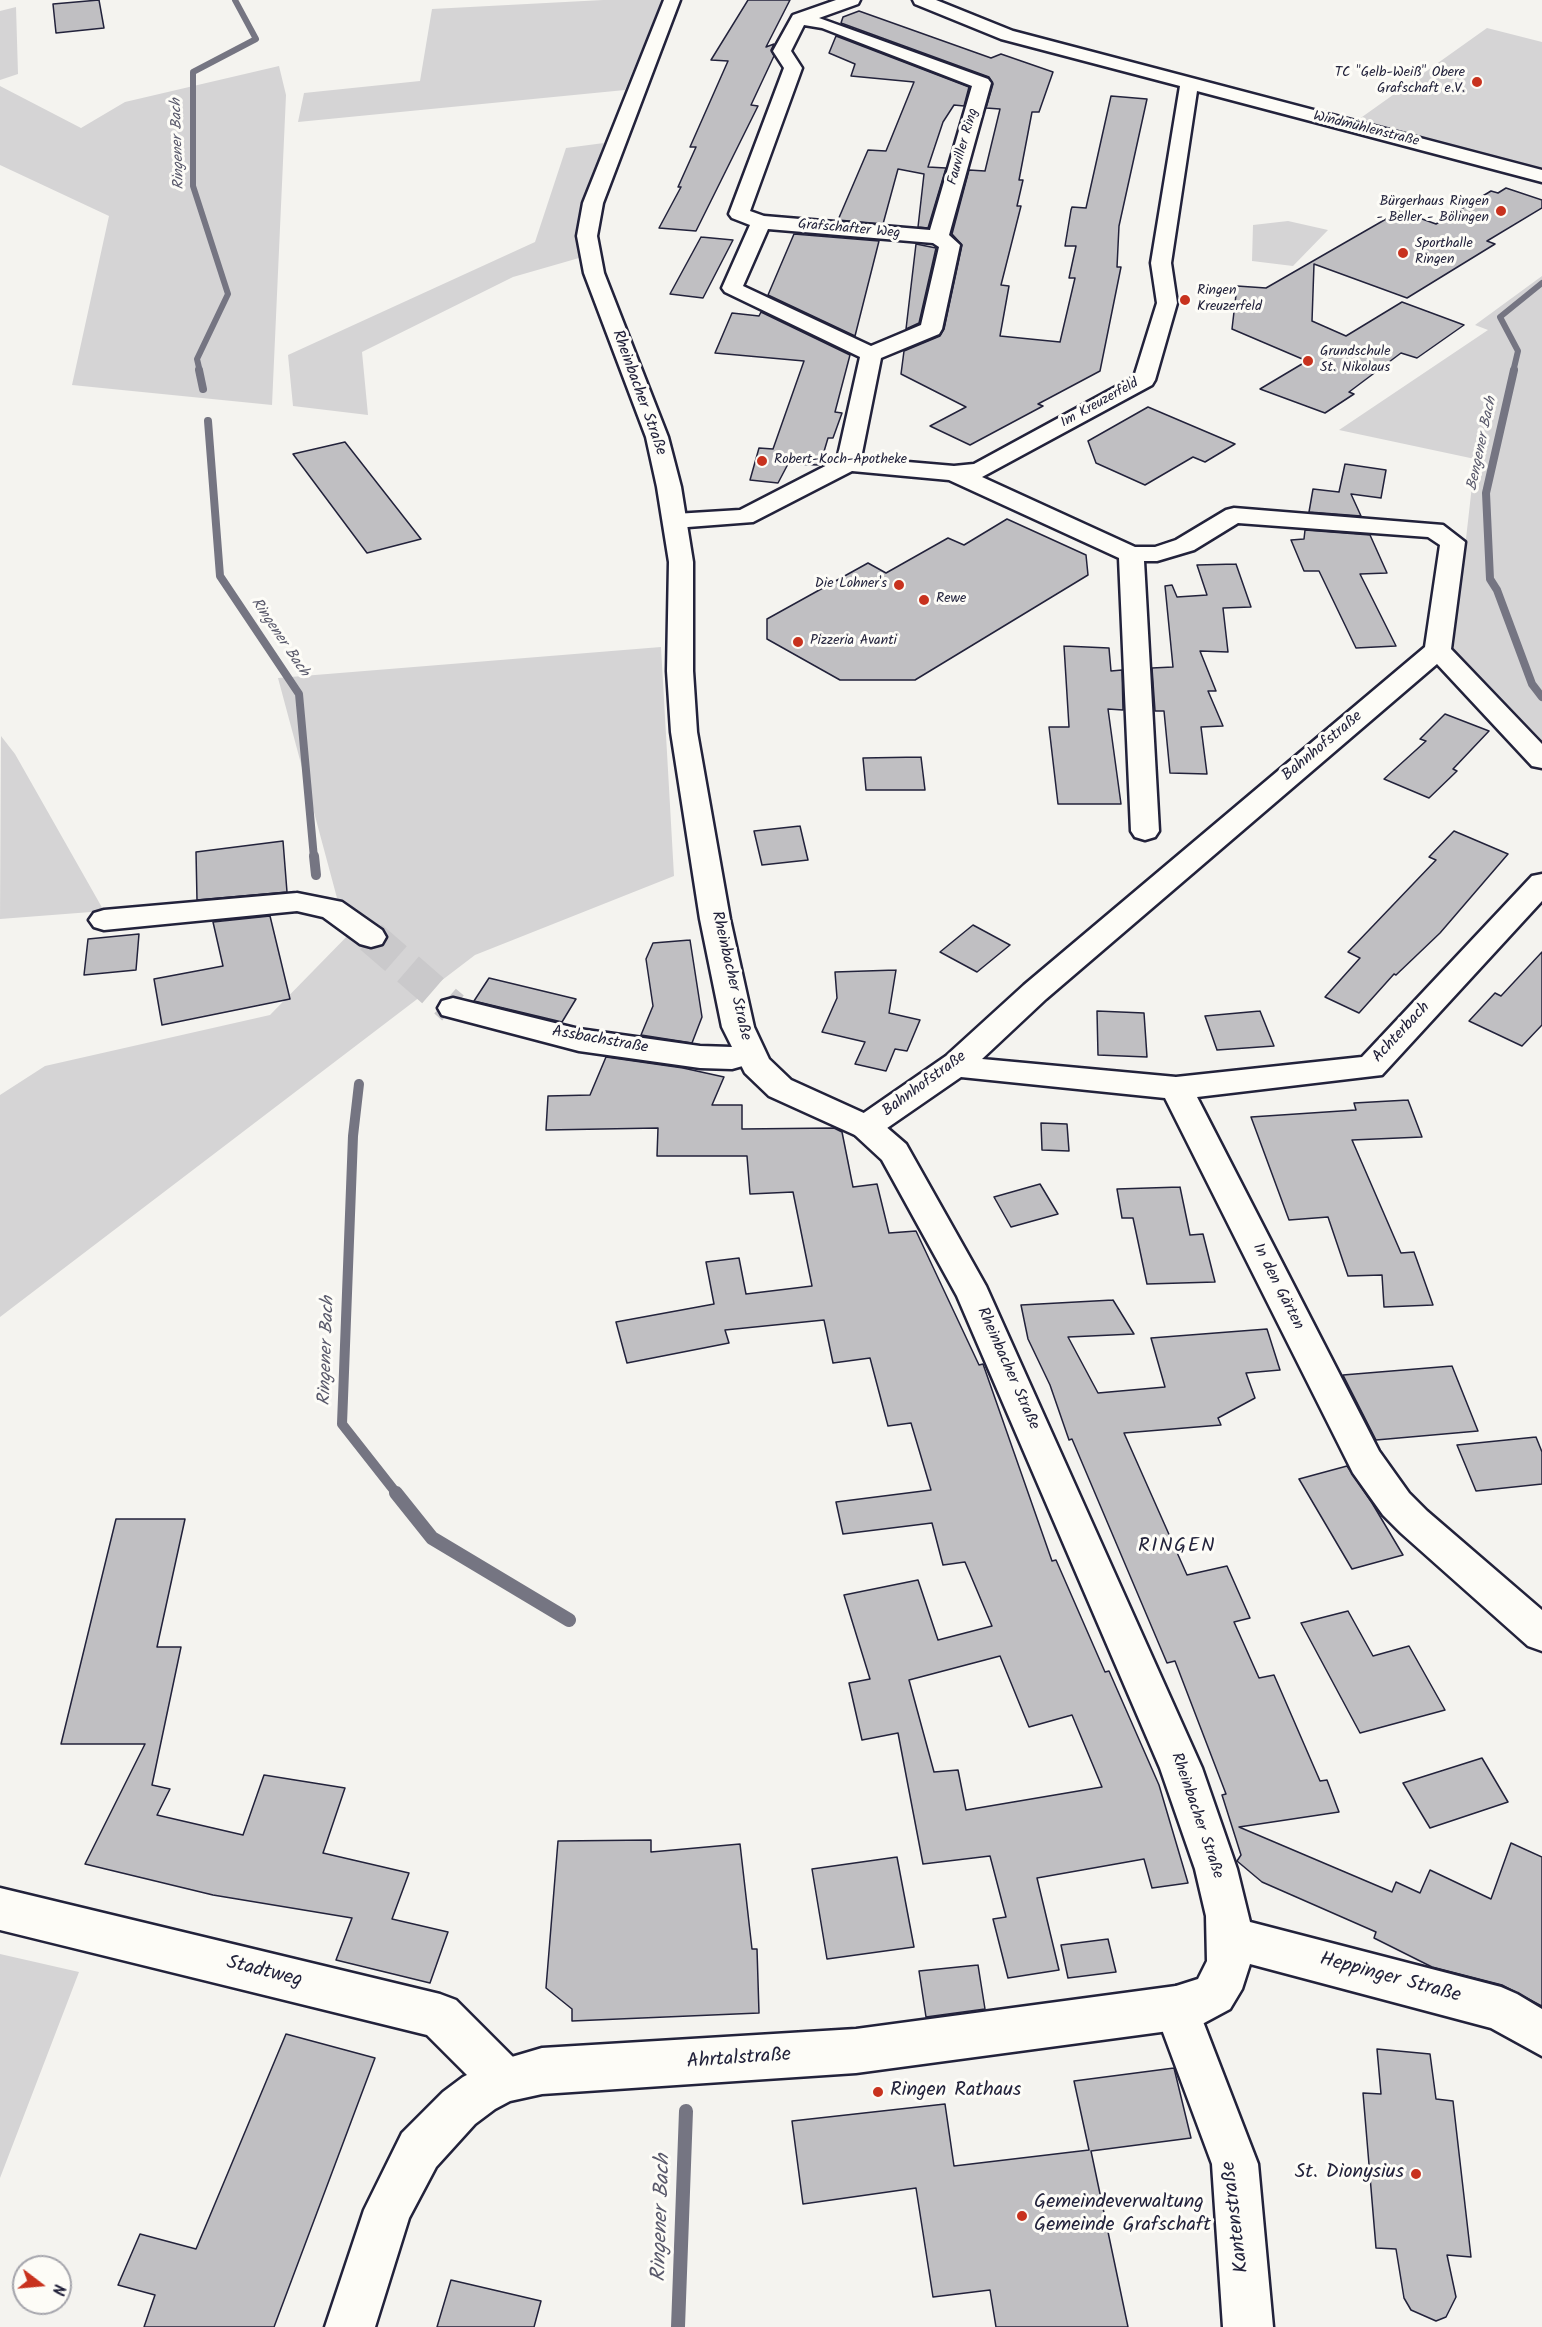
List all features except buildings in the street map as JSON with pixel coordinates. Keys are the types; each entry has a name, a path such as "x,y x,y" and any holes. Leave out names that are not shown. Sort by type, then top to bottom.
{"street":[{"name":"Rheinbacher Straße","path":"672,0 592,203 587,236 594,273 657,437 675,521 681,569 680,671 684,732 715,919 738,1027 748,1053 756,1065 780,1088 866,1127 881,1138 905,1167 974,1295 1001,1353 1181,1768 1216,1869 1228,1916 1231,1940"},
{"path":"852,0 799,19 782,51 793,68 739,214 761,222 732,288 871,354 931,329 950,245 938,237"},
{"path":"921,0 1007,35 1190,84"},
{"name":"Fauviller Ring","path":"799,19 826,24 982,83 938,237"},
{"name":"Windmühlenstraße","path":"1190,84 1542,176"},
{"name":"Im Kreuzerfeld","path":"848,464 954,473 979,471 1144,380 1167,303 1161,263 1190,84"},
{"name":"Grafschafter Weg","path":"761,222 938,237"},
{"path":"675,521 745,517 848,464 871,354"},
{"path":"954,473 1131,554 1157,554 1185,545 1234,515 1434,530 1453,542 1438,650 1542,760"},
{"path":"1131,554 1144,831"},
{"name":"Bahnhofstraße","path":"866,1127 957,1064 1035,992 1438,650"},
{"name":"Achterbach","path":"1176,1089 1371,1066 1542,883"},
{"path":"104,920 297,902 332,909 370,938"},
{"name":"Assbachstraße","path":"453,1008 579,1040 700,1057 732,1058 748,1053"},
{"path":"957,1064 970,1069 1176,1089"},
{"name":"In den Gärten","path":"1176,1089 1366,1462 1396,1504 1414,1522 1542,1634"},
{"name":"Stadtweg","path":"0,1909 440,2016 504,2080"},
{"name":"Ahrtalstraße","path":"350,2327 388,2210 419,2150 459,2108 479,2093 504,2080 542,2071 856,2051 1176,2008 1204,2001 1214,1994 1226,1974 1231,1940"},
{"name":"Heppinger Straße","path":"1231,1940 1266,1946 1501,2009 1542,2034"},
{"name":"Kantenstraße","path":"1176,2008 1234,2164 1248,2327"}],"shaded area":[{"path":"603,0 662,0 625,90 298,122 304,93 420,81 432,9"},
{"path":"16,7 18,74 0,80 0,11"},
{"name":"TC \"Gelb-Weiß\" Obere Grafschaft e.V.","path":"1487,28 1542,42 1542,171 1355,122"},
{"path":"279,66 286,95 272,405 72,385 109,216 0,165 0,86 81,128 125,102"},
{"path":"604,143 578,218 579,258 513,277 362,352 368,415 293,406 288,355 535,242 566,148"},
{"path":"1288,221 1328,230 1293,266 1252,261 1253,225"},
{"path":"1542,276 1542,749 1453,654 1475,459 1339,430 1488,330 1475,325"},
{"path":"661,647 674,876 475,955 0,1317 0,1095 45,1066 270,1015 357,926 337,898 278,678"},
{"path":"1,736 15,754 104,911 0,919"},
{"path":"0,1954 79,1972 0,2178"}],"waterway":[{"name":"Ringener Bach","path":"200,372 197,359 228,294 193,186 193,72 256,39 235,0"},
{"name":"Bengener Bach","path":"1513,372 1518,351 1500,317 1542,283"},
{"name":"Ringener Bach","path":"199,370 203,389"},
{"name":"Bengener Bach","path":"1514,370 1486,493 1490,579 1497,590 1532,684 1542,697"},
{"name":"Ringener Bach","path":"208,421 220,576 299,694 314,858"},
{"name":"Ringener Bach","path":"314,856 316,875"},
{"name":"Ringener Bach","path":"359,1084 353,1136 342,1424 397,1494"},
{"name":"Ringener Bach","path":"396,1493 432,1538 569,1620"},
{"name":"Ringener Bach","path":"678,2327 686,2111"}],"tunnel":[{"path":"371,937 453,1008"}],"place":[{"name":"TC \"Gelb-Weiß\" Obere Grafschaft e.V.","path":"1477,82"},
{"name":"Bürgerhaus Ringen - Beller - Bölingen","path":"1501,211"},
{"name":"Sporthalle Ringen","path":"1403,253"},
{"name":"Ringen Kreuzerfeld","path":"1185,300"},
{"name":"Grundschule St. Nikolaus","path":"1308,361"},
{"name":"Robert-Koch-Apotheke","path":"762,461"},
{"name":"Die Lohner's","path":"899,585"},
{"name":"Rewe","path":"924,600"},
{"name":"Pizzeria Avanti","path":"798,642"},
{"name":"Ringen Rathaus","path":"878,2092"},
{"name":"St. Dionysius","path":"1416,2174"},
{"name":"Gemeindeverwaltung Gemeinde Grafschaft","path":"1022,2216"}],"district":[{"name":"RINGEN","path":"1177,1548"}]}
